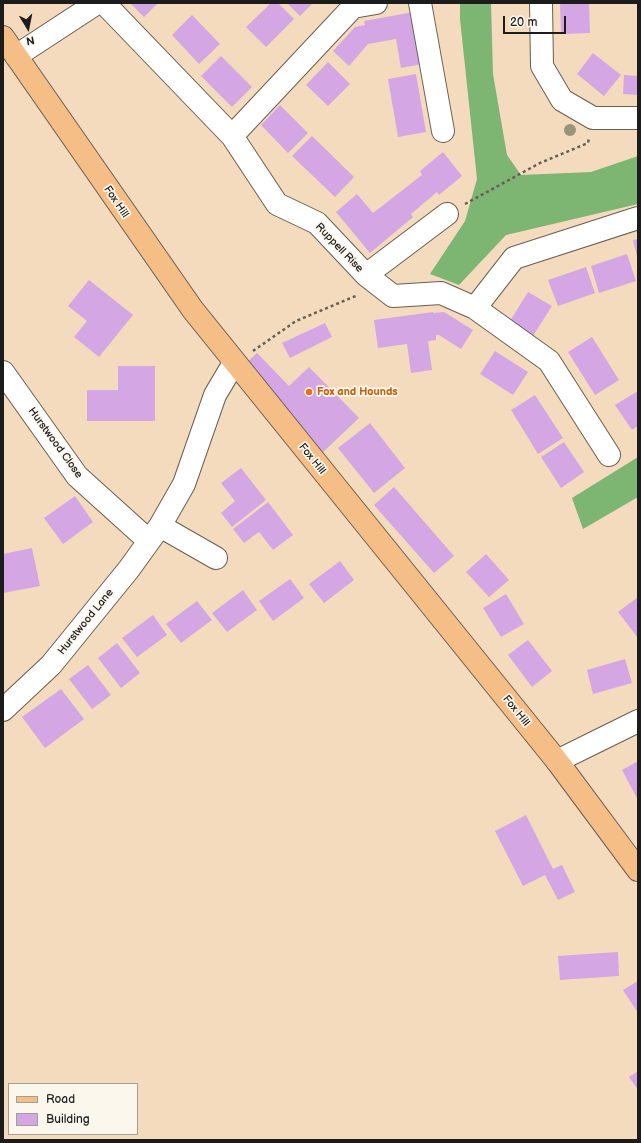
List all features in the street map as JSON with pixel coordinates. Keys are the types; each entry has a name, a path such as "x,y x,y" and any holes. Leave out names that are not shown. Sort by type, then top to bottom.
{"main road":[{"name":"Fox Hill","path":"3,37 166,274 234,364 557,761 638,870"}],"street":[{"path":"16,56 97,3"},
{"name":"Ruppell Rise","path":"104,3 232,136 277,204 317,223 366,275 393,296 408,297 441,293 475,308 549,361 609,455"},
{"path":"232,136 353,7 376,3"},
{"path":"420,3 443,131"},
{"path":"542,3 542,66 562,100 593,118 638,118"},
{"path":"366,275 447,214"},
{"path":"475,308 514,258 638,218"},
{"name":"Hurstwood Lane","path":"3,710 51,665 129,569 154,533 184,484 215,395 234,364"},
{"name":"Hurstwood Close","path":"3,372 77,476 154,533"},
{"path":"154,533 216,558"},
{"path":"557,761 638,721"}],"path":[{"path":"447,214 540,163 588,143 593,118"},
{"path":"234,364 296,321 360,294 366,275"}],"green space":[{"path":"460,3 491,3 493,74 507,155 521,175 591,172 638,156 638,204 506,235 459,285 430,274 465,221 477,179 460,19"},
{"path":"638,457 638,497 583,529 572,498"}],"building":[{"path":"130,3 158,3 144,17"},
{"path":"271,3 278,3 294,19 266,47 246,27"},
{"path":"287,3 313,3 300,16"},
{"path":"560,3 589,3 590,33 561,34"},
{"path":"419,11 428,63 401,68 396,39 368,44 349,66 333,51 355,27 365,25 364,21"},
{"path":"192,15 220,44 199,64 172,35"},
{"path":"593,53 621,75 604,96 577,74"},
{"path":"221,56 252,87 232,107 201,76"},
{"path":"328,62 350,84 328,106 306,85"},
{"path":"416,74 426,132 398,137 388,79"},
{"path":"624,75 638,76 638,95 623,94"},
{"path":"280,105 308,133 288,153 261,125"},
{"path":"312,136 354,177 335,197 292,156"},
{"path":"443,152 462,176 439,195 437,192 411,214 413,217 370,253 336,212 357,194 373,213 422,175 420,171"},
{"path":"638,239 638,256 637,256 633,240"},
{"path":"627,254 636,281 599,293 591,266"},
{"path":"586,267 595,293 558,306 548,280"},
{"path":"89,280 133,315 99,357 74,337 87,321 68,306"},
{"path":"528,292 552,306 533,336 510,321"},
{"path":"433,312 444,312 473,330 461,349 439,335 436,335 436,340 428,341 432,370 411,373 407,344 378,348 374,320"},
{"path":"325,323 332,337 290,358 282,343"},
{"path":"592,337 619,380 595,395 568,352"},
{"path":"495,351 528,372 513,395 480,374"},
{"path":"257,353 289,386 309,367 359,418 321,454 289,421 294,416 245,364"},
{"path":"118,366 155,366 155,421 87,421 87,390 118,390"},
{"path":"638,391 638,426 632,430 615,405"},
{"path":"535,395 563,438 538,454 511,410"},
{"path":"370,423 405,468 374,493 338,448"},
{"path":"564,442 584,472 561,488 541,457"},
{"path":"241,468 266,500 232,527 221,513 235,501 221,483"},
{"path":"394,487 454,556 434,573 374,505"},
{"path":"75,496 93,522 63,544 44,518"},
{"path":"268,502 293,535 273,550 259,532 244,543 233,529"},
{"path":"32,548 40,586 3,593 3,554"},
{"path":"486,554 509,580 489,597 466,572"},
{"path":"340,561 354,580 324,603 309,584"},
{"path":"290,579 304,598 273,621 259,601"},
{"path":"243,590 257,610 227,632 212,613"},
{"path":"506,594 524,624 501,637 483,608"},
{"path":"638,597 638,638 618,612"},
{"path":"197,601 212,620 181,643 166,624"},
{"path":"153,615 167,635 137,657 122,638"},
{"path":"528,640 552,671 532,687 508,655"},
{"path":"117,643 140,673 121,688 98,658"},
{"path":"625,659 632,683 593,694 587,670"},
{"path":"88,665 111,695 92,709 69,679"},
{"path":"61,689 84,719 45,748 22,717"},
{"path":"638,761 638,800 622,770"},
{"path":"526,815 553,869 562,865 575,892 558,900 545,875 523,886 495,831"},
{"path":"618,952 619,976 560,980 558,956"},
{"path":"638,981 638,1013 623,990"},
{"path":"638,1071 638,1090 629,1077"}],"place":[{"name":"Fox and Hounds","path":"309,392"}]}
